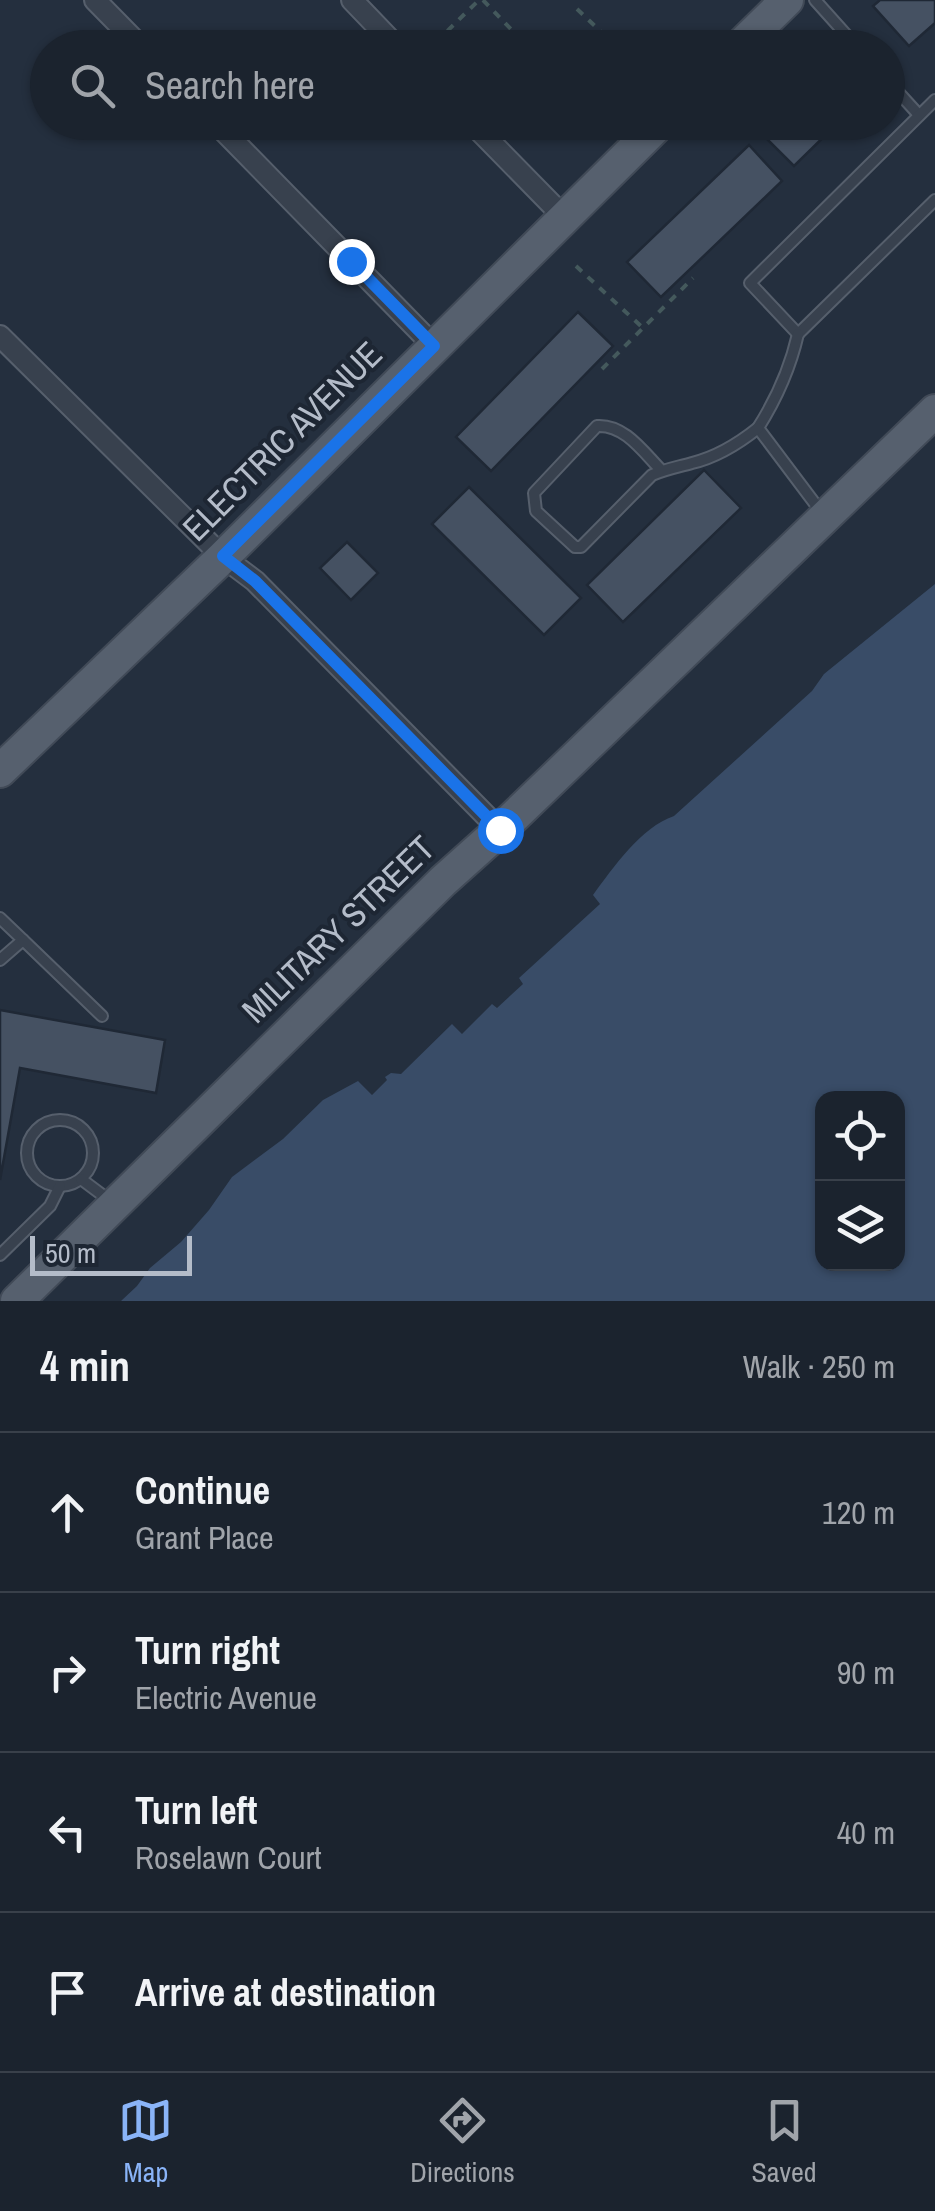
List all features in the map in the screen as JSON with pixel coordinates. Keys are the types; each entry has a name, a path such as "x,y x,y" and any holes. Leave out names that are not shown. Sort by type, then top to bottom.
{"main road":[{"path":"756,30 786,0"},
{"name":"ELECTRIC AVENUE","path":"0,771 643,140"},
{"name":"MILITARY STREET","path":"17,1301 443,880 500,830 935,411"}],"street":[{"path":"96,0 125,30"},
{"path":"352,0 381,30"},
{"path":"233,140 434,346"},
{"path":"489,140 564,217"},
{"path":"0,336 223,556 255,581 500,830"}],"lane":[{"path":"815,0 842,30"},
{"path":"905,99 919,115"},
{"path":"905,129 935,100"},
{"path":"798,334 750,284 894,140"},
{"path":"662,470 620,430 610,425 597,426 534,494 534,505 575,547 581,547 652,475 737,445 758,428 780,391 798,334 935,200"},
{"path":"758,428 826,518"},
{"path":"0,918 102,1016"},
{"path":"0,960 23,940"},
{"path":"66,1120 84,1131 93,1150 88,1170 80,1179 60,1186 39,1179 32,1170 27,1149 30,1138 45,1123 66,1120"},
{"path":"80,1179 114,1204"},
{"path":"0,1255 50,1206 60,1186"}],"path":[{"path":"449,30 481,0 511,30"},
{"path":"577,9 599,30"},
{"path":"576,266 642,328"},
{"path":"602,369 693,278"}],"water":[{"path":"935,584 935,1301 121,1301 150,1268 181,1242 232,1177 283,1139 323,1100 358,1081 372,1095 387,1080 385,1077 401,1074 452,1024 462,1034 492,1004 497,1008 523,984 519,978 600,904 593,895 639,839 674,816 812,691 824,674"}],"building":[{"path":"880,0 935,0 935,23 909,46 905,30 895,30 873,6"},
{"path":"768,140 821,140 794,166"},
{"path":"749,145 782,181 661,297 627,262"},
{"path":"578,312 613,346 491,471 456,437"},
{"path":"704,470 741,508 623,622 587,585"},
{"path":"469,487 581,598 544,635 432,524"},
{"path":"347,542 378,573 351,600 320,568"},
{"path":"0,1010 165,1040 156,1093 20,1068 0,1180"}],"route":[{"path":"351,261 434,346 223,556 255,581 500,830"}]}
